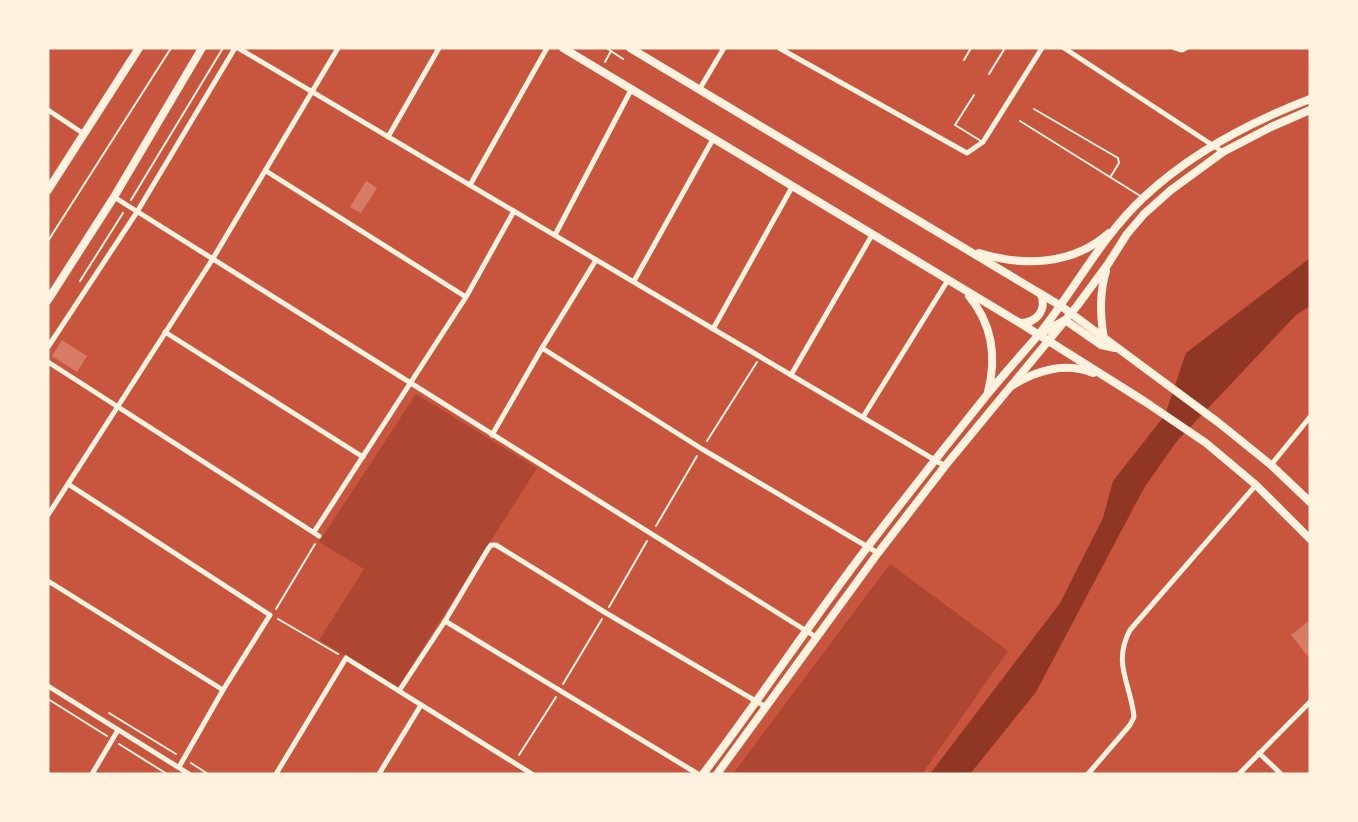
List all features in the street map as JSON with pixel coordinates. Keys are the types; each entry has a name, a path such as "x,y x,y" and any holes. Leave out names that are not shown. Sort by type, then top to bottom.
{"main road":[{"path":"48,190 139,48"},
{"path":"48,300 114,197 202,48"},
{"path":"563,48 1048,340 1144,401 1206,443 1256,485 1310,539"},
{"path":"630,48 1061,306 1219,423 1271,465 1310,502"},
{"path":"953,241 995,258 1017,261 1061,258 1082,252 1119,224 1165,179 1214,145 1268,116 1310,99"},
{"path":"717,774 878,553 945,466 1071,313 1108,264 1127,234 1144,214 1171,190 1223,152 1310,110"},
{"path":"701,774 758,702 806,630 868,547 987,395 1061,306 1119,224"},
{"path":"1104,339 1101,301 1108,264"},
{"path":"964,290 976,304 985,321 990,339 992,367 987,395"},
{"path":"1020,323 1027,323 1037,317 1043,306 1041,294"},
{"path":"1038,335 1065,320"},
{"path":"1065,320 1101,345 1117,348"},
{"path":"999,399 1014,385 1032,374 1051,369 1070,368 1089,371 1106,378"}],"street":[{"path":"48,347 137,212 237,48 314,91 945,466"},
{"path":"48,515 213,260 338,48"},
{"path":"388,137 440,48"},
{"path":"470,185 547,48"},
{"path":"699,90 724,48"},
{"path":"779,48 967,153 983,142 1042,48"},
{"path":"1064,48 1223,152"},
{"path":"1175,48 1182,50 1186,48"},
{"path":"555,235 631,90"},
{"path":"48,110 84,134"},
{"path":"634,281 713,139"},
{"path":"266,171 466,297"},
{"path":"713,329 792,187"},
{"path":"114,197 816,638"},
{"path":"48,362 317,534 363,457 466,297 514,211"},
{"path":"791,375 872,235"},
{"path":"492,435 596,260"},
{"path":"863,417 948,280"},
{"path":"165,332 363,457"},
{"path":"542,348 702,448 878,553"},
{"path":"1271,465 1310,417"},
{"path":"69,484 271,615 223,690 179,767"},
{"path":"1088,774 1130,725 1134,717 1121,661 1125,638 1256,485"},
{"path":"399,691 491,545 502,547 606,613 766,707"},
{"path":"48,581 223,690"},
{"path":"445,621 701,774"},
{"path":"276,774 346,658 532,774"},
{"path":"48,686 189,774"},
{"path":"1239,774 1310,702"},
{"path":"379,774 421,705"},
{"path":"92,774 118,730"},
{"path":"1259,753 1281,774"}],"lane":[{"path":"48,242 171,48"},
{"path":"964,60 971,48"},
{"path":"989,74 1005,48"},
{"path":"974,95 955,125 983,142"},
{"path":"1034,109 1118,159 1119,163 1110,176"},
{"path":"1020,121 1144,198"}],"path":[{"path":"79,283 223,48"},
{"path":"606,48 623,59"},
{"path":"604,64 611,51"},
{"path":"515,763 702,448 760,357"},
{"path":"317,534 271,615 346,658"},
{"path":"106,711 208,774"}],"shaded area":[{"path":"1310,258 1310,306 1296,315 1177,441 1144,488 1036,692 970,774 930,774 1060,603 1103,518 1113,481 1165,415 1186,353"},
{"path":"416,394 537,468 398,687 319,640 364,569 319,542"},
{"path":"890,564 1008,651 922,774 733,774"}],"building":[{"path":"366,181 377,188 361,213 350,207"},
{"path":"62,340 87,356 77,372 52,356"},
{"path":"1310,620 1310,659 1291,635"}]}
